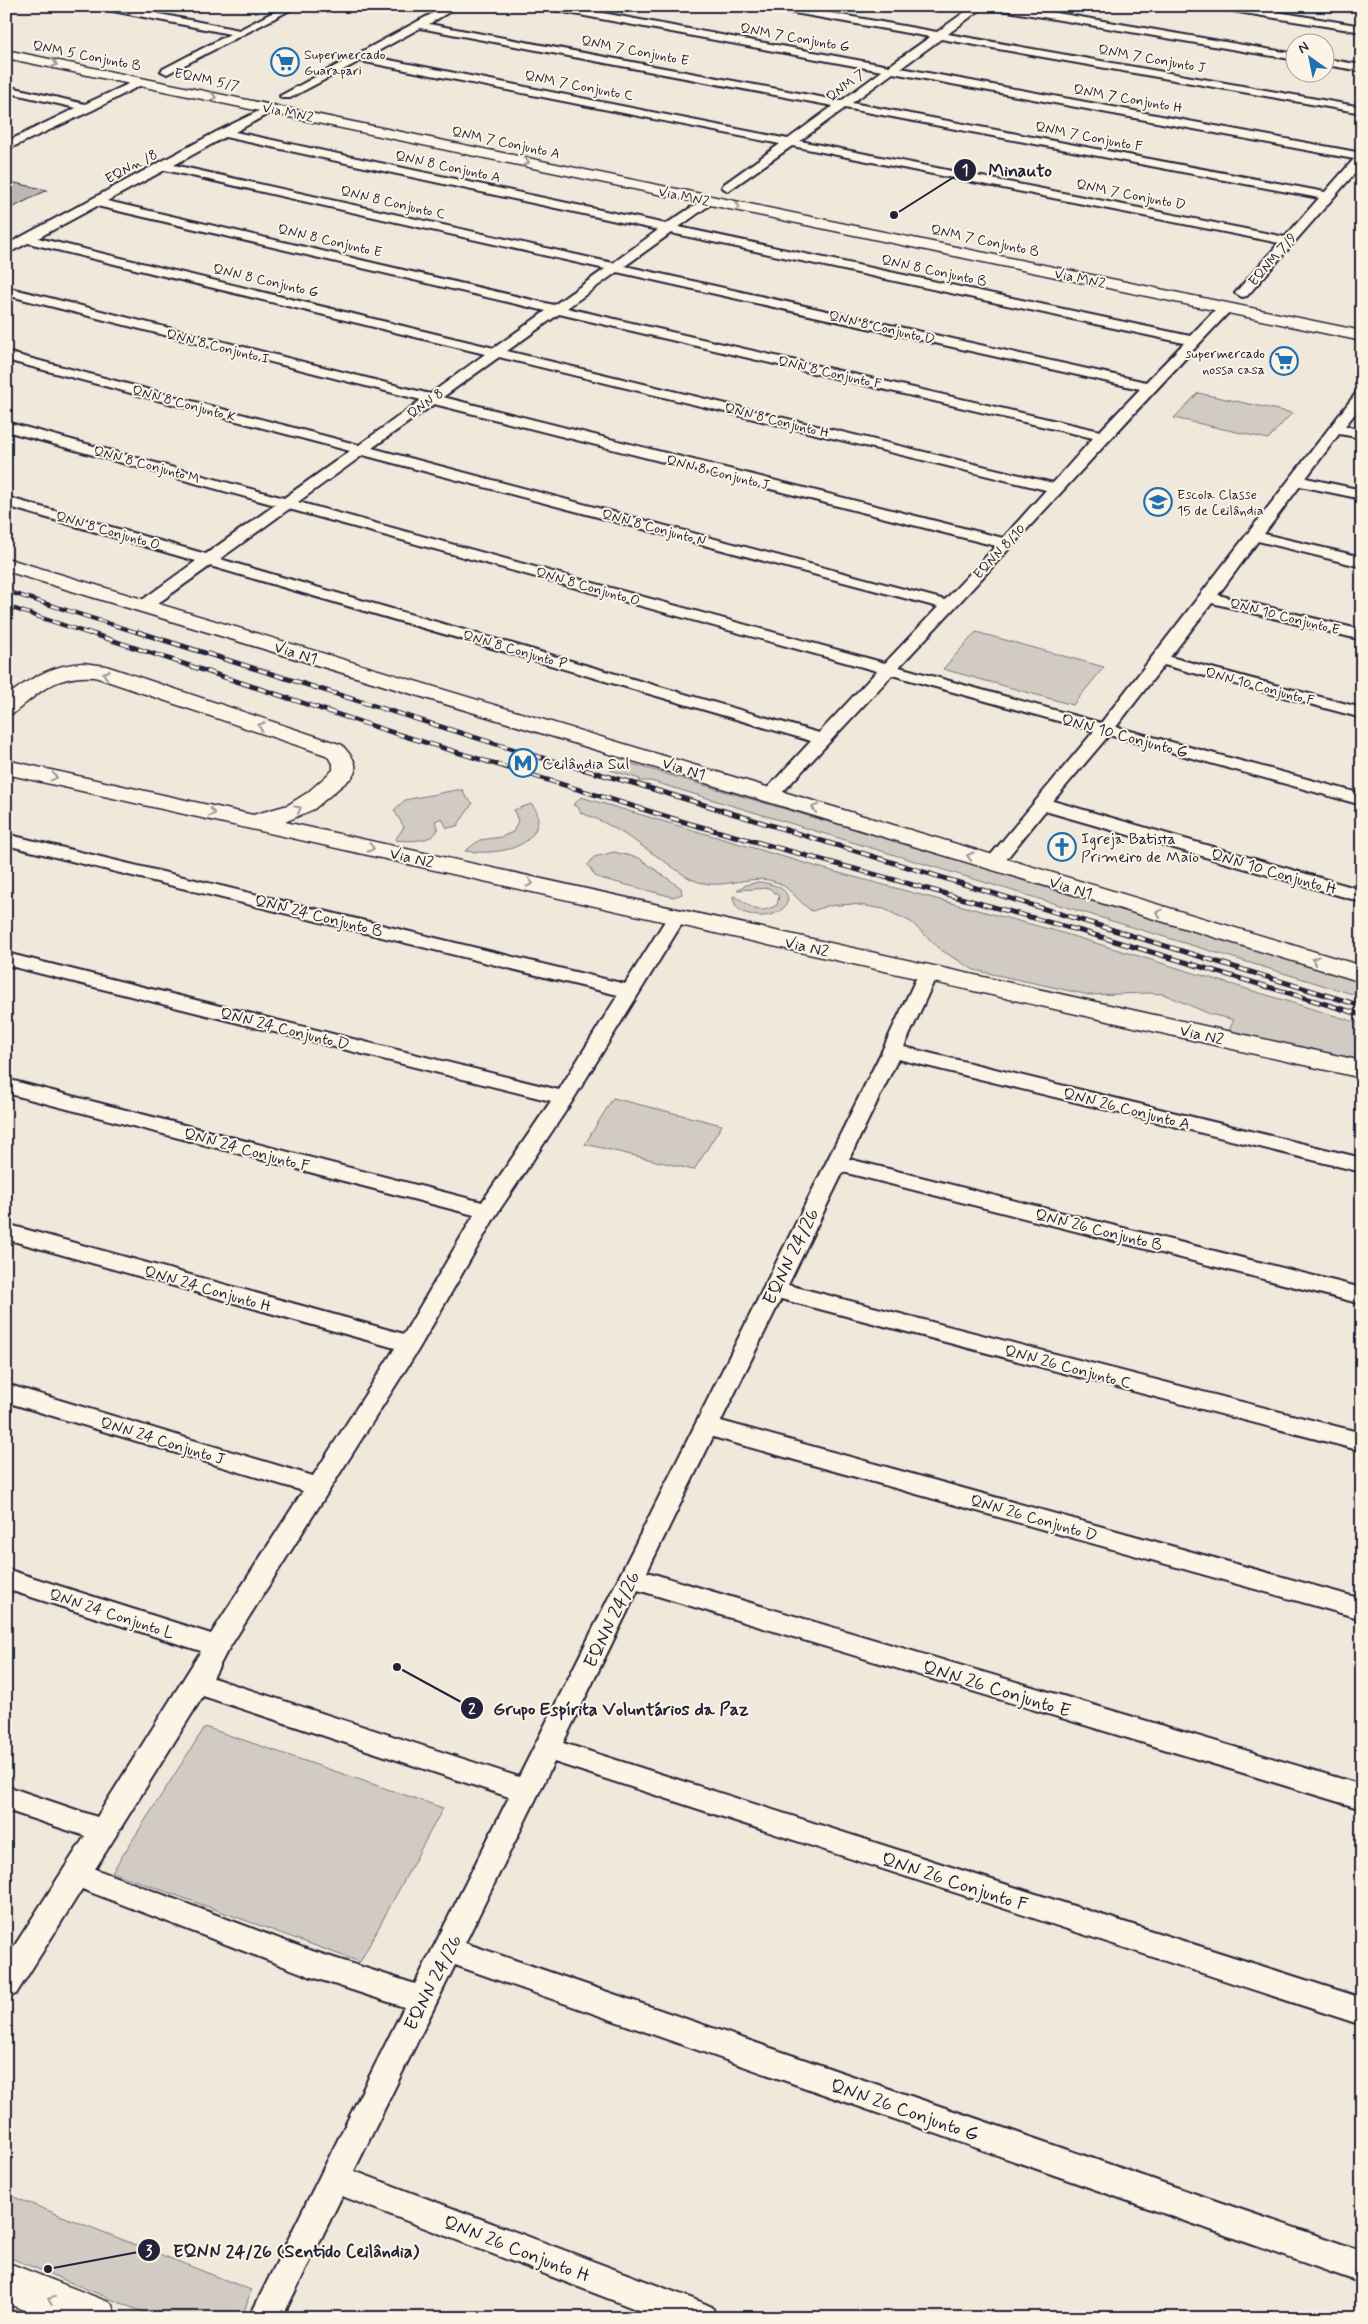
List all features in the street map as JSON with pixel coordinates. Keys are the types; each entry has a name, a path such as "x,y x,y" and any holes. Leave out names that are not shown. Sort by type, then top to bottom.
{"main road":[{"path":"6,42 42,50 67,52"},
{"name":"Via MN2","path":"6,54 356,127 489,146 707,201 1362,336"},
{"name":"QNM 5 Conjunto B","path":"149,68 167,71"},
{"name":"EQNM 5/7","path":"167,71 186,75"},
{"path":"267,92 305,100"},
{"path":"489,146 509,143"},
{"path":"709,183 747,191"},
{"path":"782,216 851,226 938,244 952,240 951,235"},
{"path":"958,252 976,238"},
{"path":"1223,289 1242,293"},
{"name":"EQNM 7/9","path":"1242,293 1261,297"},
{"name":"Via N1","path":"6,564 1362,974"},
{"name":"Via N2","path":"6,708 50,675 83,669 98,671 334,750 342,758 344,772 301,809 275,818 252,822"},
{"name":"Via N2","path":"6,767 1362,1070"},
{"path":"6,2282 96,2318"}],"street":[{"path":"103,6 239,33"},
{"name":"EQNM 5/7","path":"167,71 293,6"},
{"path":"286,96 454,6"},
{"name":"QNM 7 Conjunto G","path":"547,6 890,70"},
{"name":"QNM 7 Conjunto J","path":"772,6 1362,110"},
{"name":"QNM 7","path":"728,187 845,105 890,70 980,6"},
{"path":"996,6 1286,55"},
{"path":"1220,6 1362,29"},
{"name":"QNM 7 Conjunto E","path":"420,24 845,105"},
{"name":"QNM 7 Conjunto C","path":"359,57 792,142"},
{"path":"1336,64 1362,68"},
{"name":"QNM 7 Conjunto H","path":"890,70 1362,157"},
{"path":"6,147 139,82"},
{"path":"6,89 89,108"},
{"name":"QNM 7 Conjunto F","path":"845,105 1327,196"},
{"name":"EQNn /8","path":"6,250 271,108"},
{"name":"QNN 8 Conjunto A","path":"222,133 669,228"},
{"path":"6,135 24,139"},
{"name":"QNM 7 Conjunto D","path":"792,142 1288,241"},
{"name":"EQNM 7/9","path":"1242,293 1362,157"},
{"name":"QNN 8 Conjunto C","path":"164,166 615,267"},
{"name":"QNN 8","path":"144,606 707,201"},
{"name":"QNN 8 Conjunto E","path":"96,202 556,308"},
{"name":"QNN 8 Conjunto B","path":"669,228 1193,340"},
{"name":"QNN 8 Conjunto G","path":"26,239 498,353"},
{"name":"QNN 8 Conjunto D","path":"615,267 1149,387"},
{"name":"QNN 8 Conjunto I","path":"6,292 430,400"},
{"name":"QNN 8 Conjunto F","path":"556,308 1103,436"},
{"name":"EQNN 8/10","path":"771,794 1006,544 1103,436 1225,308"},
{"name":"QNN 8 Conjunto H","path":"498,353 1057,488"},
{"name":"QNN 8 Conjunto K","path":"6,356 362,450"},
{"path":"993,863 1104,729 1256,536 1362,395"},
{"name":"QNN 8 Conjunto J","path":"430,400 1006,544"},
{"name":"QNN 8 Conjunto M","path":"6,426 288,502"},
{"path":"1336,428 1362,434"},
{"name":"QNN 8 Conjunto N","path":"362,450 947,605"},
{"path":"1298,481 1362,495"},
{"name":"QNN 8 Conjunto O","path":"6,500 209,559"},
{"name":"QNN 8 Conjunto O","path":"288,502 888,669"},
{"path":"1256,536 1362,562"},
{"name":"QNN 8 Conjunto P","path":"209,559 821,739"},
{"name":"QNN 10 Conjunto E","path":"1208,597 1362,635"},
{"name":"QNN 10 Conjunto F","path":"1159,659 1362,713"},
{"name":"QNN 10 Conjunto G","path":"888,669 1362,800"},
{"name":"QNN 10 Conjunto H","path":"1042,804 1362,896"},
{"name":"QNN 24 Conjunto B","path":"6,839 631,992"},
{"path":"6,1985 197,1683 217,1646 410,1344 487,1212 564,1098 677,917"},
{"name":"QNN 24 Conjunto D","path":"6,959 564,1098"},
{"name":"EQNN 24/26","path":"265,2318 527,1792 773,1289 892,1051 928,972"},
{"name":"QNN 26 Conjunto A","path":"892,1051 1362,1164"},
{"name":"QNN 24 Conjunto F","path":"6,1086 487,1212"},
{"name":"QNN 26 Conjunto B","path":"836,1163 1362,1296"},
{"name":"QNN 24 Conjunto H","path":"6,1231 410,1344"},
{"name":"QNN 26 Conjunto C","path":"773,1289 1362,1442"},
{"name":"QNN 24 Conjunto J","path":"6,1393 320,1487"},
{"name":"QNN 26 Conjunto D","path":"706,1426 1362,1609"},
{"name":"QNN 26 Conjunto E","path":"632,1578 1362,1797"},
{"name":"QNN 24 Conjunto L","path":"6,1579 217,1646"},
{"path":"197,1683 527,1792"},
{"name":"QNN 26 Conjunto F","path":"547,1749 1362,2012"},
{"path":"6,1798 104,1831"},
{"path":"75,1874 309,1963 423,2000"},
{"name":"QNN 26 Conjunto G","path":"448,1950 1362,2267"},
{"name":"QNN 26 Conjunto H","path":"334,2178 701,2318"}],"shaded area":[{"path":"1198,393 1292,413 1268,439 1174,418"},
{"path":"976,632 1104,667 1073,705 943,669"},
{"path":"629,763 832,823 834,821 1362,980 1362,997 651,781 639,781 640,779 610,770 616,764"},
{"path":"463,790 465,796 473,803 457,826 447,828 442,818 435,821 438,830 430,837 418,840 395,840 404,827 394,810 405,800"},
{"path":"581,797 828,870 1056,931 1362,1024 1362,1061 1228,1032 1234,1020 1210,1014 1163,994 1089,995 974,970 941,950 911,922 884,909 853,904 827,906 812,911 784,886 773,881 754,879 726,884 706,884 696,881 614,828 581,813 578,807 573,805"},
{"path":"531,804 537,811 538,822 533,834 526,841 507,850 465,851 480,840 501,837 513,832 518,821 514,810"},
{"path":"614,852 639,858 681,888 682,894 673,897 596,877 588,865 594,857"},
{"path":"758,882 775,885 784,891 788,898 786,905 780,911 771,915 759,916 746,913 737,907 733,896 752,908 762,910 777,905 779,896 769,888 737,890"},
{"path":"613,1098 722,1125 694,1170 585,1144"},
{"path":"205,1727 443,1808 360,1962 112,1872"},
{"path":"6,2194 251,2290 242,2318 157,2318 6,2256"}],"building":[{"path":"6,181 47,190 6,211"}],"railway":[{"path":"6,591 142,634"},
{"path":"6,606 90,634"},
{"path":"87,632 388,731 691,824 1081,931 1362,1015"},
{"path":"138,632 528,754 636,784 1362,1006"}],"place":[{"name":"Supermercado Guarapari","path":"285,62"},
{"name":"Minauto","path":"894,215"},
{"name":"supermercado nossa casa","path":"1284,361"},
{"name":"Escola Classe 15 de Ceilândia","path":"1158,502"},
{"name":"Ceilândia Sul","path":"523,763"},
{"name":"Igreja Batista Primeiro de Maio","path":"1062,847"},
{"name":"Grupo Espírita Voluntários da Paz","path":"397,1667"},
{"name":"EQNN 24/26 (Sentido Ceilândia)","path":"48,2269"}]}
